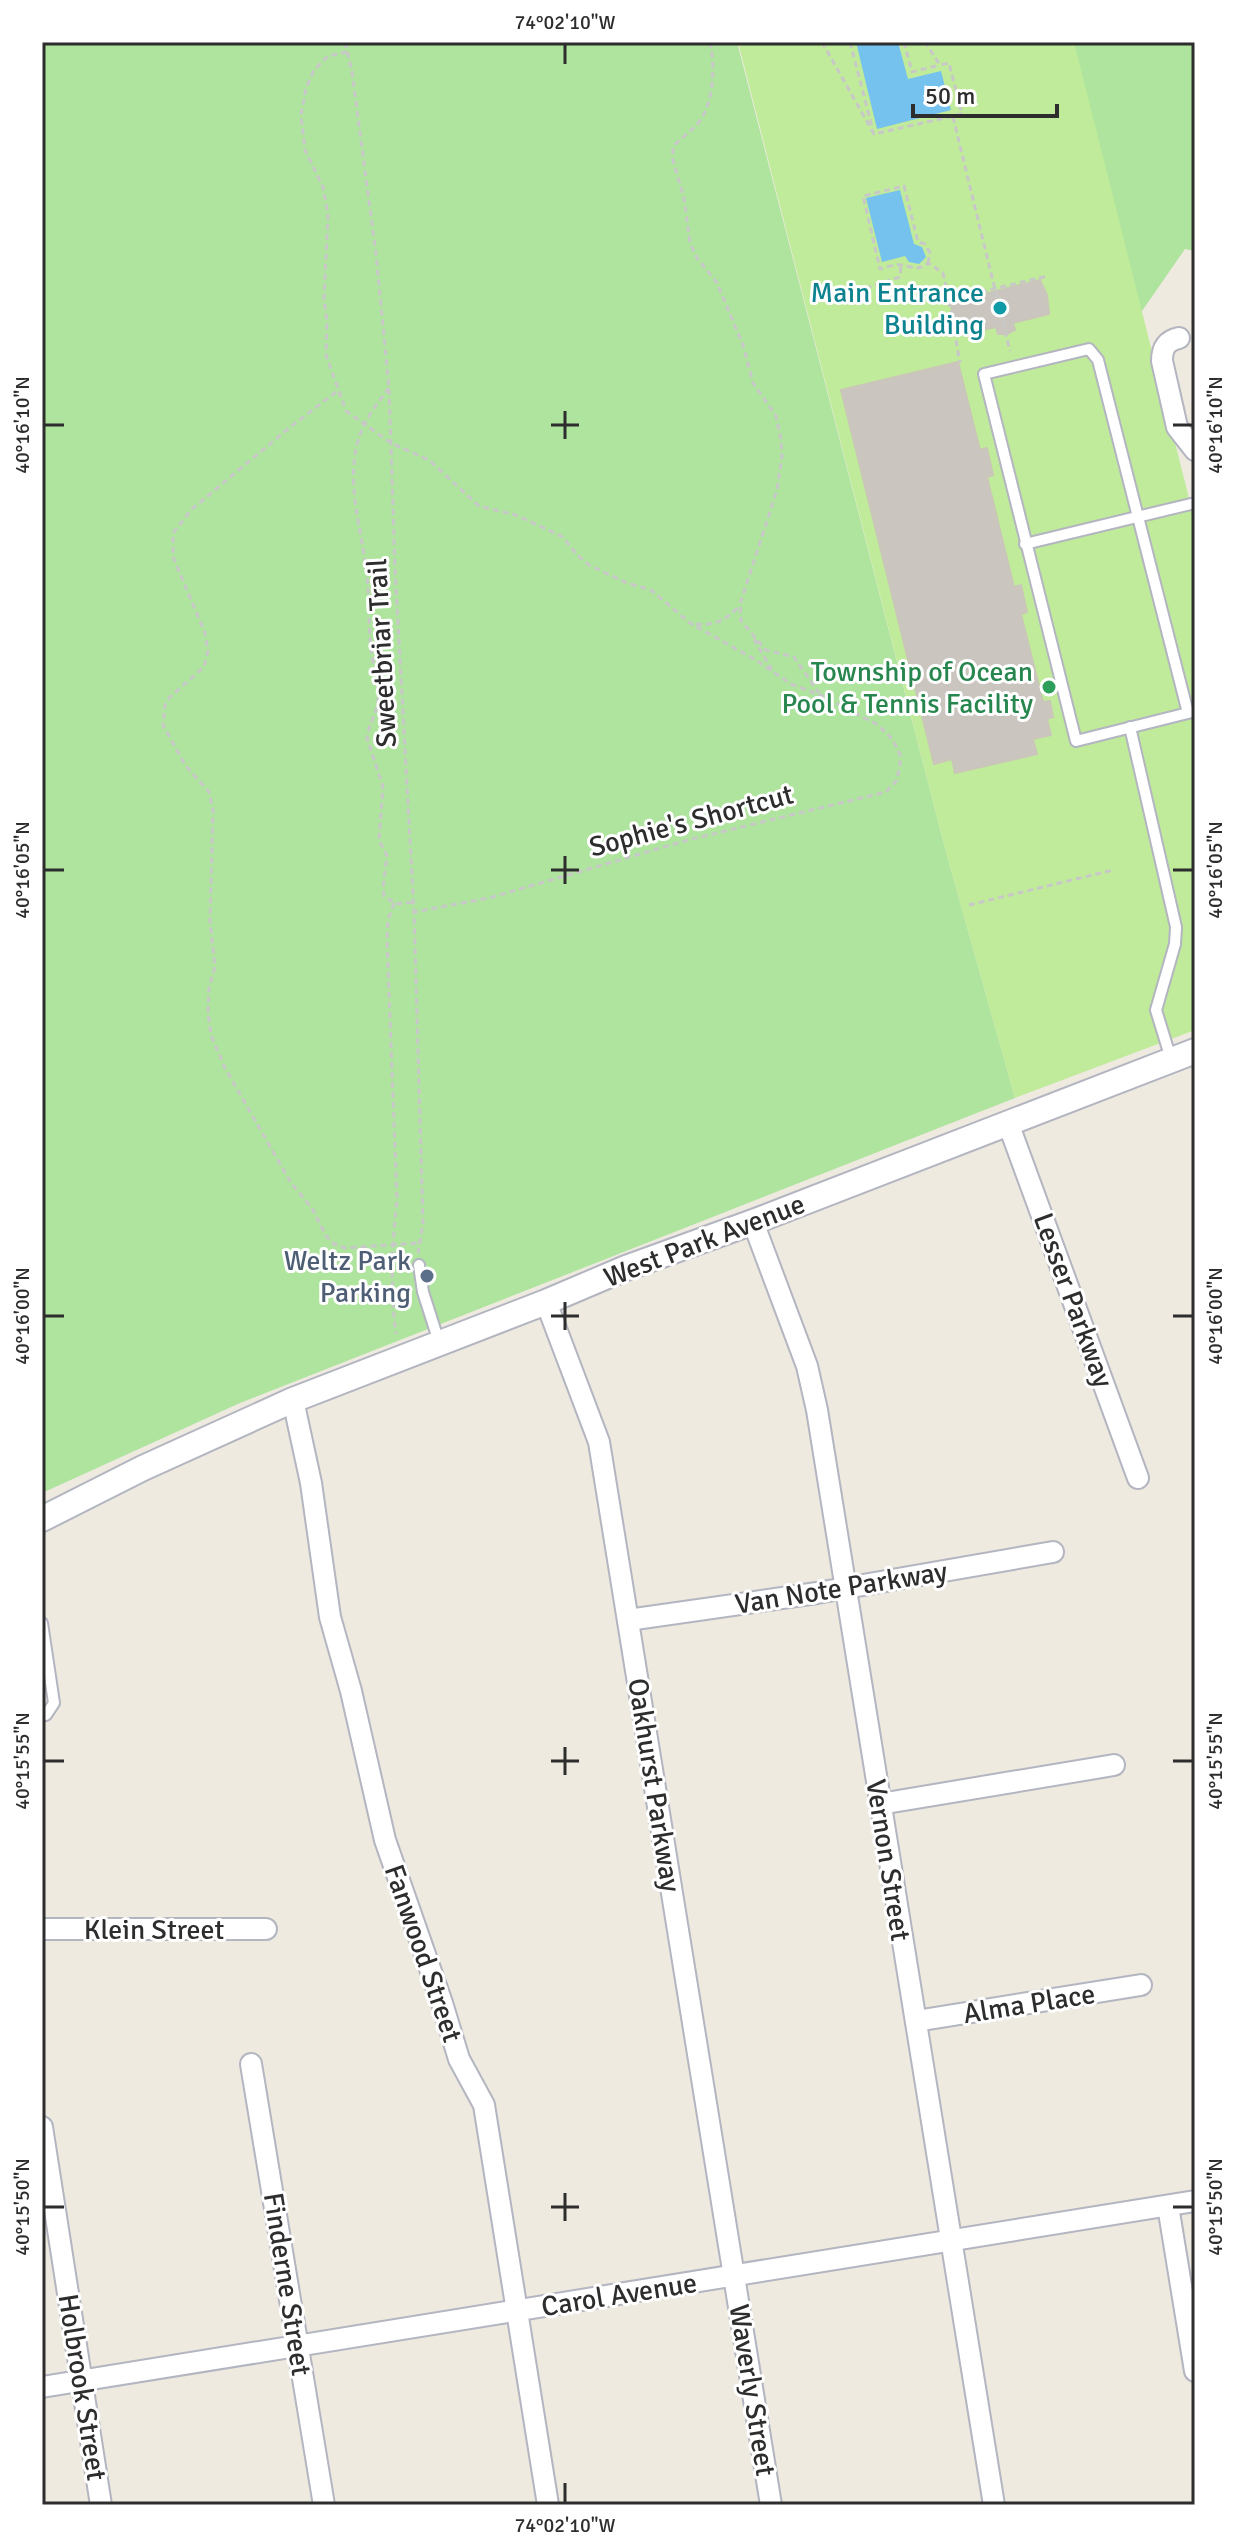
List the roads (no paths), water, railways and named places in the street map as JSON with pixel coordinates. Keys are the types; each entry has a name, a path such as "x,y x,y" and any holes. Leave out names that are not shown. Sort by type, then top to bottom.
{"street":[{"path":"1179,338 1166,344 1162,361 1177,427 1195,450"},
{"name":"West Park Avenue","path":"42,1519 143,1468 293,1400 626,1268 1195,1051"},
{"name":"Lesser Parkway","path":"1008,1123 1138,1478"},
{"name":"Vernon Street","path":"753,1222 807,1366 846,1587 994,2505"},
{"name":"Oakhurst Parkway","path":"546,1302 599,1442 734,2276"},
{"name":"Fanwood Street","path":"293,1400 311,1483 330,1617 351,1691 385,1840 459,2059 484,2105 548,2505"},
{"name":"Van Note Parkway","path":"628,1620 1053,1552"},
{"path":"880,1804 1114,1765"},
{"name":"Klein Street","path":"42,1929 266,1929"},
{"name":"Alma Place","path":"916,2021 1141,1985"},
{"name":"Finderne Street","path":"251,2064 324,2505"},
{"name":"Holbrook Street","path":"42,2127 101,2505"},
{"name":"Carol Avenue","path":"42,2387 1195,2201"},
{"path":"1168,2206 1195,2371"},
{"name":"Waverly Street","path":"734,2276 771,2505"}],"lane":[{"path":"1089,349 1098,360 1192,712 1076,741 1025,544 984,374 1089,349"},
{"path":"1025,544 1195,503"},
{"path":"1130,727 1176,927 1175,944 1156,1010 1171,1060"},
{"path":"419,1265 423,1292 439,1344"},
{"path":"42,1623 54,1703 42,1716"}],"water":[{"path":"856,42 898,42 908,79 941,71 951,110 877,129"},
{"path":"900,190 914,244 922,247 926,257 919,264 909,262 905,256 882,262 866,198"}],"place":[{"name":"Main Entrance Building","path":"1000,308"},
{"name":"Township of Ocean Pool & Tennis Facility","path":"1049,687"},
{"name":"Weltz Park Parking","path":"427,1276"}]}
